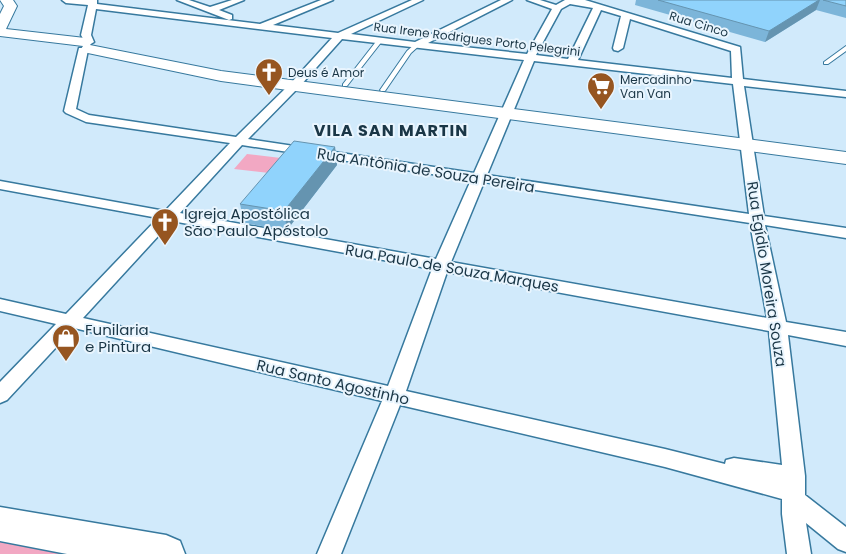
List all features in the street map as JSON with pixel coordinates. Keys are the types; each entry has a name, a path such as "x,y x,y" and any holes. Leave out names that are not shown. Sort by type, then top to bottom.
{"main road":[{"path":"11,2 0,32 83,44 221,76 345,85 507,108"},
{"path":"298,82 747,140 846,158"},
{"path":"747,140 846,148"},
{"path":"0,524 166,554"}],"street":[{"name":"Rua Irene Rodrigues Porto Pelegrini","path":"67,0 104,8 201,20 846,94"},
{"path":"181,0 256,26 330,0"},
{"path":"211,10 240,0"},
{"path":"0,395 240,140 298,82 339,36 419,0"},
{"path":"418,44 508,0"},
{"name":"Rua Cinco","path":"531,0 598,6 736,49"},
{"path":"328,554 394,396 441,266 507,108 530,58 562,4"},
{"path":"83,44 93,5"},
{"path":"571,63 598,6"},
{"path":"201,20 220,14"},
{"path":"618,48 626,15"},
{"path":"657,25 658,38"},
{"name":"Rua Antônia de Souza Pereira","path":"83,44 70,111 76,115 846,233"},
{"name":"Rua Egídio Moreira Souza","path":"736,49 738,82 758,220 778,328 799,554"},
{"name":"Rua Paulo de Souza Marques","path":"0,185 846,339"},
{"name":"Rua Santo Agostinho","path":"0,305 794,489"},
{"path":"794,489 818,521 846,541"}],"lane":[{"path":"345,85 380,40"},
{"path":"383,90 409,52 418,44"},
{"path":"826,63 846,48"}],"shaded area":[{"path":"247,154 289,159 278,174 234,169"},
{"path":"0,541 73,554 0,554"}],"building":[{"path":"658,0 819,0 769,31"},
{"path":"823,0 846,0 846,6"},
{"path":"294,141 335,147 284,211 240,204"}],"place":[{"name":"Deus é Amor","path":"269,96"},
{"name":"Mercadinho Van Van","path":"601,110"},
{"name":"Igreja Apostólica São Paulo Apóstolo","path":"165,246"},
{"name":"Funilaria e Pintura","path":"66,362"}],"district":[{"name":"VILA SAN MARTIN","path":"391,130"}]}
